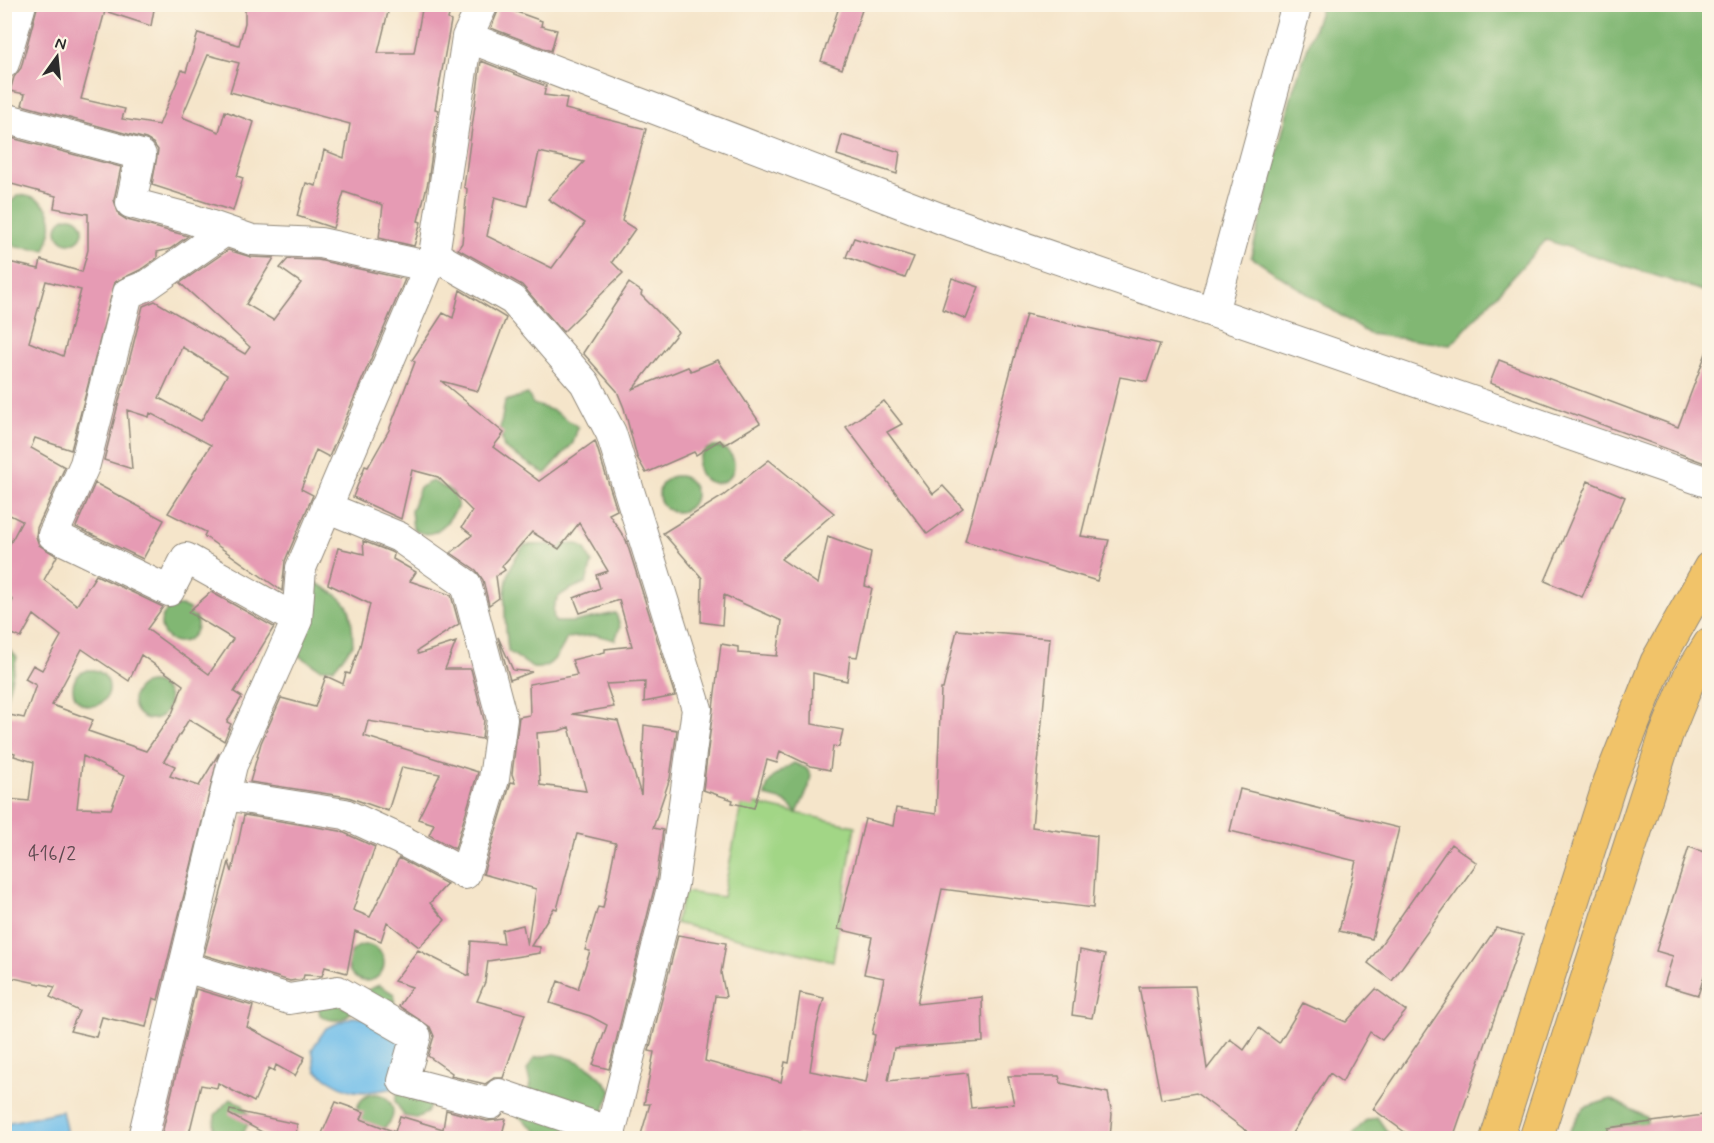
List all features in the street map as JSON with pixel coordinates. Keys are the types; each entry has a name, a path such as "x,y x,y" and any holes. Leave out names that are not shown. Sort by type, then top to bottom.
{"main road":[{"path":"1497,1138 1610,783 1657,663 1710,568"},
{"path":"1536,1138 1666,735 1690,676 1710,644"},
{"path":"1657,663 1690,676"}],"street":[{"path":"4,63 21,4"},
{"path":"143,1138 232,765 297,620 301,568 431,261 467,37 483,4"},
{"path":"1213,312 1297,4"},
{"path":"467,37 942,219 1710,483"},
{"path":"4,118 141,155 131,203 252,240 320,243 431,261 513,300 585,383 611,433 697,709 673,884 610,1135 499,1094 491,1104 403,1081 416,1036 338,991 289,999 185,967"},
{"path":"225,231 148,285 128,293 85,464 53,535 169,591 186,558 297,620"},
{"path":"225,795 345,814 465,874 494,779 502,719 466,584 399,537 326,507"}],"green space":[{"path":"1322,5 1709,5 1709,293 1546,240 1451,345 1369,334 1251,257 1293,90"},
{"path":"18,195 38,200 49,213 51,230 45,250 16,247 8,241 5,221 7,206"},
{"path":"70,217 79,221 83,230 79,239 70,243 61,239 57,230 61,221"},
{"path":"528,394 533,404 554,411 578,427 573,443 545,474 504,448 500,429 505,401"},
{"path":"716,447 729,452 734,465 729,478 716,483 703,478 698,465 703,452"},
{"path":"677,476 690,481 695,494 690,507 677,512 664,507 659,494 664,481"},
{"path":"432,481 453,492 458,506 444,525 433,533 427,534 413,528 411,511 420,487"},
{"path":"578,544 585,549 592,563 586,583 565,592 556,601 553,613 555,622 573,622 616,613 620,627 615,640 596,635 567,638 550,663 533,668 508,651 505,595 510,569 525,545"},
{"path":"315,582 343,600 350,612 353,645 334,668 321,669 296,654 296,588"},
{"path":"179,606 192,611 197,624 192,637 179,642 166,637 161,624 166,611"},
{"path":"4,645 17,657 6,700 4,700"},
{"path":"91,670 104,675 109,688 104,701 91,706 78,701 73,688 78,675"},
{"path":"151,683 164,688 169,701 164,714 151,719 138,714 133,701 138,688"},
{"path":"794,763 806,768 811,775 809,787 797,813 784,801 765,796 771,780"},
{"path":"742,801 855,826 833,961 675,923 685,892 723,897"},
{"path":"366,945 379,950 384,963 379,976 366,981 353,976 348,963 353,950"},
{"path":"379,985 394,994 395,1011 363,992"},
{"path":"317,997 352,1010 342,1019 329,1019 320,1015"},
{"path":"555,1054 588,1066 612,1091 592,1138 545,1138 517,1115 517,1102 531,1086 527,1070 534,1058"},
{"path":"398,1089 432,1102 427,1113 416,1118 404,1116 395,1101"},
{"path":"375,1094 388,1099 393,1112 388,1125 375,1130 362,1125 357,1112 362,1099"},
{"path":"230,1099 242,1104 251,1118 241,1138 213,1138 215,1115"},
{"path":"1611,1099 1646,1117 1649,1130 1646,1138 1569,1138 1570,1130 1583,1108"},
{"path":"1377,1117 1390,1136 1403,1138 1350,1138 1365,1121"}],"water":[{"path":"352,1017 376,1019 402,1033 395,1088 371,1092 353,1091 336,1084 316,1071 312,1049 326,1028"},
{"path":"62,1111 68,1138 5,1138 5,1123"}],"building":[{"path":"38,4 155,4 151,26 105,11 81,99 125,109 122,119 159,125 182,70 186,72 198,33 239,45 245,23 245,4 390,4 378,53 414,53 423,4 452,4 435,109 438,110 428,182 414,246 379,238 383,205 344,192 333,228 297,216 306,183 316,186 324,150 344,158 350,124 230,92 239,63 208,55 182,117 219,132 225,111 254,122 237,176 243,178 233,211 152,185 158,150 146,139 22,105 25,94 10,91 14,77 21,68"},
{"path":"840,4 864,4 842,69 821,61"},
{"path":"500,6 542,21 541,26 557,30 551,51 491,28"},
{"path":"481,61 546,86 544,95 567,98 565,109 646,129 622,221 635,229 612,262 623,273 563,332 522,285 458,249 462,243 467,189 464,187","holes":["539,152 584,162 548,199 585,223 552,268 487,236 495,197 527,206"]},
{"path":"842,135 900,152 897,174 837,155"},
{"path":"4,136 121,167 114,200 119,215 127,220 188,236 170,249 157,252 157,258 140,270 115,282 71,450 35,438 31,448 65,467 37,528 36,537 39,545 57,556 44,580 77,605 96,575 163,607 147,629 209,674 233,639 188,612 211,592 274,627 234,692 242,697 227,722 231,724 224,741 189,719 164,761 175,766 170,776 199,786 219,753 158,1000 153,998 146,1027 102,1017 96,1037 70,1031 79,1011 50,997 55,987 4,976 4,914 8,916 8,799 29,801 34,762 14,756 15,753 4,750 4,714 24,718 36,685 25,679 33,665 42,670 61,636 34,615 21,638 4,630 4,619 13,600 4,594 4,555 22,521 4,512 4,261 39,269 41,260 82,272 88,250 88,214 54,208 56,196 4,182","holes":["46,281 81,290 63,356 29,342","82,649 129,681 141,655 183,685 172,714 146,751 88,731 93,720 52,705","83,756 124,776 111,809 77,808"]},
{"path":"854,238 914,257 905,278 846,257"},
{"path":"228,250 251,257 274,258 246,304 273,320 301,283 280,268 288,259 318,260 405,279 329,457 316,450 301,489 313,495 285,561 282,591 204,536 206,532 168,513 211,445 150,413 149,417 127,410 132,469 104,460 143,306 155,301 245,354 250,347 180,283","holes":["182,347 227,375 201,421 159,398"]},
{"path":"952,278 979,287 966,319 942,309"},
{"path":"629,283 642,292 641,295 678,332 633,389 688,367 691,371 718,360 760,423 724,445 720,440 696,455 694,452 646,473 637,457 617,391 583,353"},
{"path":"460,290 506,318 478,391 441,381 504,433 493,447 539,481 595,441 617,510 609,514 626,540 675,696 644,702 645,682 606,684 614,707 572,714 618,721 641,795 644,725 677,730 670,778 653,828 663,830 656,881 609,1069 593,1065 607,1025 590,1016 550,1003 558,981 578,989 590,951 585,950 598,907 603,908 616,843 577,834 557,909 554,908 531,946 540,947 540,953 488,961 485,982 477,1001 525,1014 503,1078 494,1078 485,1084 451,1076 452,1073 428,1056 434,1036 430,1027 399,1006 412,987 394,981 418,950 469,976 471,941 504,944 502,930 523,925 527,946 536,889 483,874 511,782 515,783 512,774 519,717 530,715 529,684 577,675 572,660 605,652 605,649 632,646 619,600 580,613 574,598 600,588 596,575 608,571 579,523 559,549 532,532 502,566 505,570 496,576 499,598 489,605 483,580 476,570 451,553 472,535 462,527 472,511 438,477 412,470 401,519 353,497 365,466 368,467 389,430 415,362 412,360 443,313 453,318","holes":["569,727 586,791 540,785 537,733 559,731"]},
{"path":"1026,314 1160,344 1147,382 1120,377 1081,536 1109,540 1097,581 965,541"},
{"path":"1708,348 1710,465 1490,383 1499,360 1678,427"},
{"path":"884,401 902,424 887,432 933,494 943,486 963,508 927,534 846,427"},
{"path":"769,460 834,513 781,559 818,584 828,536 871,552 865,586 872,588 857,657 850,656 847,681 813,673 812,724 843,730 839,747 833,746 830,770 811,766 780,751 777,763 767,760 754,808 732,803 733,800 703,790 721,644 738,647 738,653 777,656 782,621 724,595 722,625 701,622 702,578 663,533 723,496"},
{"path":"1588,481 1625,497 1582,597 1545,581"},
{"path":"95,483 164,520 143,559 76,527"},
{"path":"363,541 391,552 394,554 393,559 416,572 410,581 451,595 459,624 417,651 418,654 456,642 445,669 471,669 484,720 482,739 368,721 364,736 478,772 455,849 429,835 434,824 418,819 440,774 402,767 388,811 348,797 250,782 261,743 281,698 315,707 326,676 343,684 346,673 350,674 360,646 370,604 328,584 338,548 364,554"},
{"path":"957,630 1050,638 1032,827 1097,836 1093,908 942,889 917,1004 982,997 983,1042 894,1048 888,1081 967,1073 971,1108 1014,1104 1008,1076 1059,1076 1061,1083 1108,1093 1112,1114 1110,1138 953,1138 953,1136 814,1138 797,1135 797,1138 640,1138 650,1104 644,1104 654,1052 649,1051 678,935 726,943 721,973 726,997 715,996 705,1061 781,1082 785,1062 789,1063 800,993 824,998 810,1071 866,1082 875,1035 872,1034 884,978 864,974 872,937 838,929 865,819 893,826 896,808 936,814 941,689 943,689"},
{"path":"498,637 513,670 532,672 510,680"},
{"path":"1240,789 1399,828 1372,939 1339,931 1356,861 1230,831"},
{"path":"244,815 340,831 375,847 353,910 370,917 399,858 447,884 430,903 445,920 419,947 387,922 381,941 355,931 347,973 325,967 322,976 304,975 303,979 290,981 204,955 229,862 232,872"},
{"path":"1451,844 1477,863 1392,981 1368,963"},
{"path":"1689,847 1710,854 1710,958 1698,995 1664,985 1673,956 1656,951"},
{"path":"1496,928 1523,935 1453,1138 1413,1138 1373,1109"},
{"path":"1080,950 1105,955 1092,1018 1072,1015"},
{"path":"1195,986 1207,1069 1230,1039 1244,1050 1259,1028 1279,1043 1303,1003 1346,1022 1376,989 1406,1011 1382,1040 1370,1032 1342,1082 1330,1073 1289,1138 1256,1138 1196,1093 1161,1099 1139,987"},
{"path":"196,989 253,1006 247,1027 305,1057 295,1076 276,1065 274,1071 269,1068 254,1102 218,1083 217,1088 201,1085 188,1138 161,1138"},
{"path":"336,1102 364,1112 361,1119 395,1132 400,1116 443,1129 446,1110 487,1121 506,1119 501,1138 320,1138"},
{"path":"230,1110 297,1124 296,1138 273,1138 229,1114"},
{"path":"1710,1114 1710,1138 1608,1138 1608,1128"}]}
